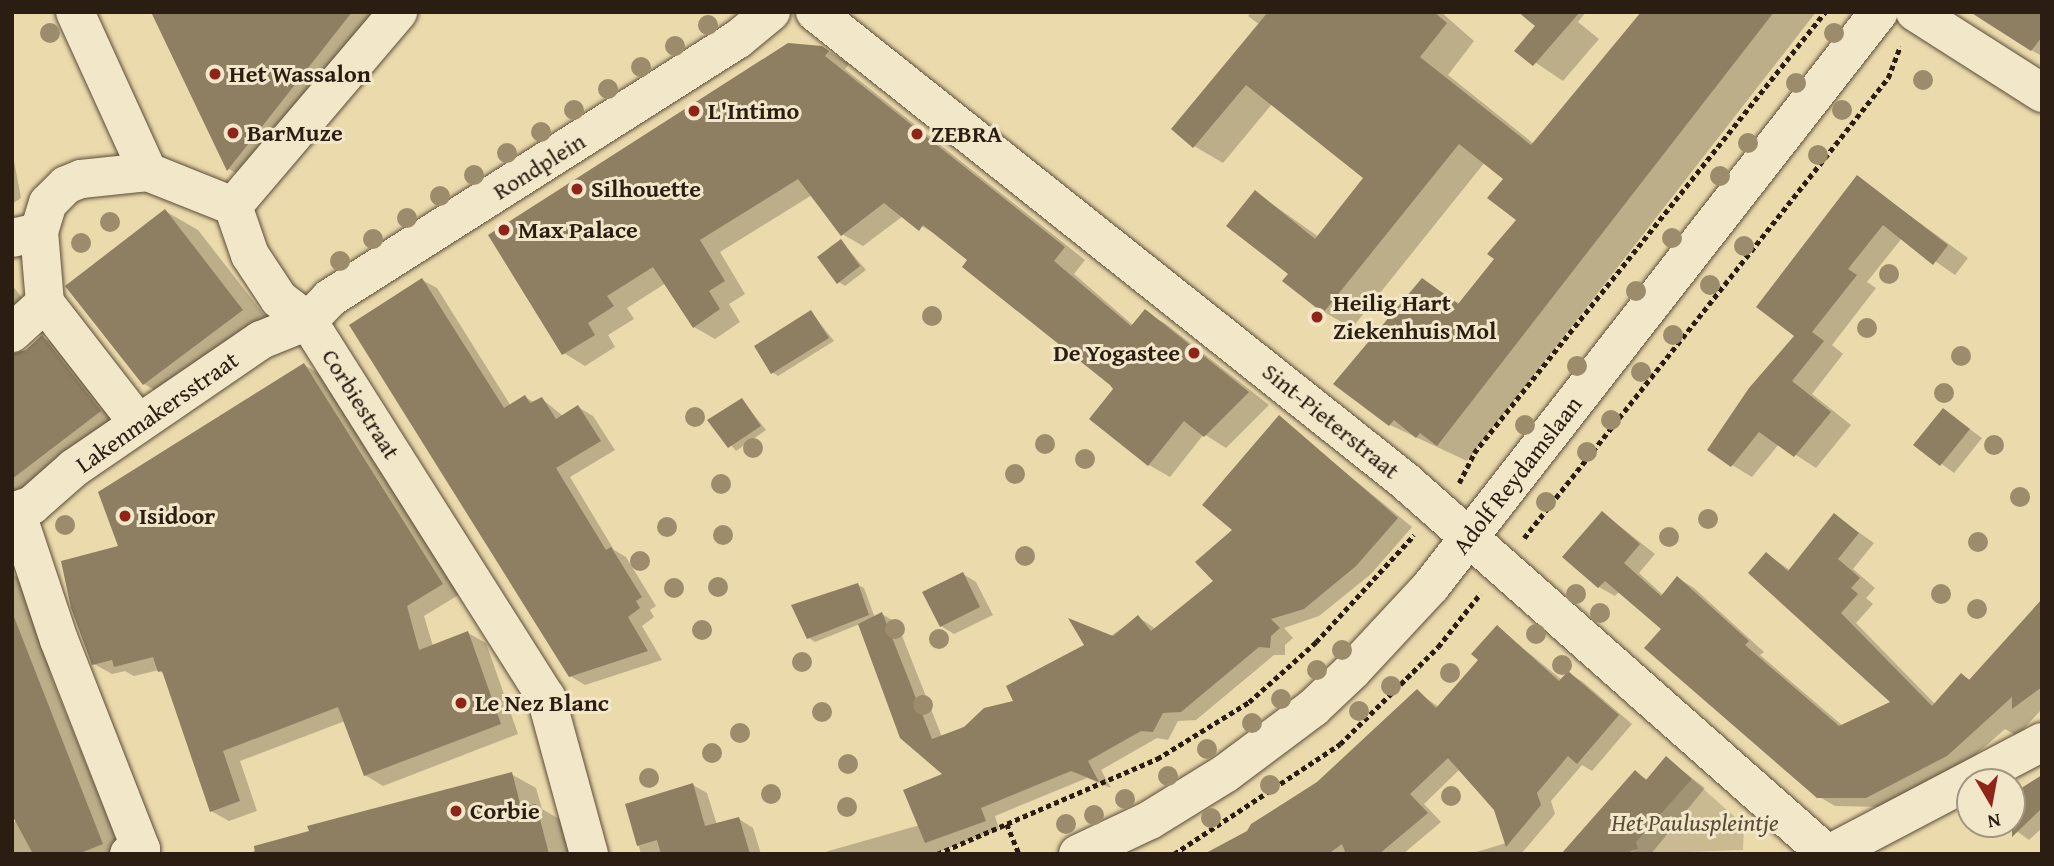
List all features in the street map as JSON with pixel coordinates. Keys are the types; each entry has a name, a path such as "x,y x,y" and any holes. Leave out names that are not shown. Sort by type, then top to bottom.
{"street":[{"path":"75,12 148,173"},
{"path":"138,423 45,303 26,235 48,203 66,185 93,177 148,173 233,205 398,12"},
{"name":"Rondplein","path":"309,321 330,298 737,40 771,12"},
{"name":"Sint-Pieterstraat","path":"815,12 1129,258 1404,480 1828,854"},
{"name":"Adolf Reydamslaan","path":"1078,854 1150,820 1226,774 1313,708 1421,597 1879,12"},
{"path":"1915,12 2042,93"},
{"name":"Corbiestraat","path":"233,205 250,255 279,299 309,321 546,697 589,854"},
{"path":"12,333 45,303"},
{"name":"Lakenmakersstraat","path":"14,511 32,505 74,468 261,340 309,321"},
{"path":"14,511 59,640 141,849 129,854"},
{"path":"1828,854 2042,741"}],"path":[{"path":"1007,824 1019,854"}],"green space":[{"name":"Het Pauluspleintje","path":"1692,779 1744,825 1743,850 1627,854 1638,849 1632,829 1658,817"}],"building":[{"path":"151,12 352,12 227,171"},
{"path":"1268,12 1434,12 1447,23 1420,57 1531,145 1641,12 1774,12 1437,446 1420,433 1416,438 1394,420 1389,426 1333,384 1422,278 1458,304 1494,259 1487,254 1516,220 1487,198 1503,179 1459,144 1323,313 1282,281 1288,274 1226,226 1255,190 1315,239 1363,178 1246,85 1193,148 1171,129"},
{"path":"1518,12 1580,12 1533,66 1514,51 1535,26"},
{"path":"1970,12 2042,12 2042,37 2031,51"},
{"path":"788,43 822,46 829,51 825,56 1065,247 1054,261 1131,326 1145,309 1249,392 1204,437 1184,421 1148,466 1089,419 1113,389 1110,385 962,267 967,260 923,225 919,231 884,203 841,236 798,179 700,240 725,281 709,291 720,309 693,328 653,267 607,296 614,306 588,323 595,335 562,355 488,235"},
{"path":"1857,175 1948,245 1933,265 1883,225 1848,269 1857,275 1812,332 1824,341 1792,381 1831,412 1794,457 1759,432 1731,467 1707,450 1749,388 1794,336 1756,307"},
{"path":"165,209 243,310 143,385 65,286"},
{"path":"841,239 860,266 837,284 817,257"},
{"path":"422,278 504,408 525,395 530,403 542,397 556,419 578,405 601,441 556,468 606,550 611,547 642,597 636,601 640,608 628,617 648,651 569,677 349,325"},
{"path":"811,310 829,338 771,374 754,346"},
{"path":"42,335 101,411 12,479 12,354 26,350"},
{"path":"304,363 443,584 407,606 419,650 468,631 501,724 364,776 338,707 223,751 240,801 210,812 162,671 158,672 153,657 114,667 112,660 92,665 71,608 61,561 118,546 98,492"},
{"path":"742,398 761,426 728,448 707,420"},
{"path":"1943,408 1970,429 1940,466 1913,445"},
{"path":"1279,415 1398,518 1356,566 1304,609 1271,619 1280,628 1271,636 1270,648 1259,647 1181,712 1163,713 1153,732 1141,731 1088,761 1099,782 1071,771 981,808 986,821 925,843 903,790 942,774 900,738 858,624 882,612 932,739 964,727 984,708 1013,701 1006,686 1084,645 1068,618 1113,636 1138,615 1151,631 1213,581 1195,562 1232,530 1202,505"},
{"path":"1602,511 1640,544 1624,563 1661,596 1677,576 1749,641 1745,645 1839,726 1890,702 1748,573 1766,552 1788,571 1834,513 1859,533 1838,559 1860,578 1851,588 1858,594 1841,613 1932,706 1961,673 1969,680 2042,599 2042,687 2012,709 2012,697 1947,756 1866,798 1817,798 1644,648 1661,629 1605,581 1598,588 1562,557"},
{"path":"963,572 980,607 940,627 922,592"},
{"path":"858,583 869,615 807,639 791,605"},
{"path":"14,617 103,844 78,854 33,854 12,815"},
{"path":"1497,625 1559,681 1568,671 1619,715 1577,764 1568,756 1537,793 1541,805 1506,847 1494,810 1448,758 1410,794 1428,813 1379,854 1346,854 1342,844 1328,854 1204,854 1247,831 1251,824 1317,782 1417,689 1436,708 1478,660 1471,654"},
{"path":"1666,756 1692,779 1636,842 1638,849 1623,854 1561,854 1635,770 1646,780"},
{"name":"Corbie","path":"512,772 521,807 536,804 549,854 255,854 254,846 309,831 307,826"},
{"path":"2042,775 2042,808 2026,823 2026,785"},
{"path":"693,783 705,826 739,817 750,854 661,854 657,840 637,846 625,804"}],"place":[{"name":"Het Wassalon","path":"215,74"},
{"name":"L'Intimo","path":"694,111"},
{"name":"BarMuze","path":"233,133"},
{"name":"ZEBRA","path":"917,134"},
{"name":"Silhouette","path":"577,189"},
{"name":"Max Palace","path":"504,230"},
{"name":"Heilig Hart Ziekenhuis Mol","path":"1317,317"},
{"name":"De Yogastee","path":"1194,353"},
{"name":"Isidoor","path":"125,516"},
{"name":"Le Nez Blanc","path":"461,703"},
{"name":"Corbie","path":"456,811"}]}
